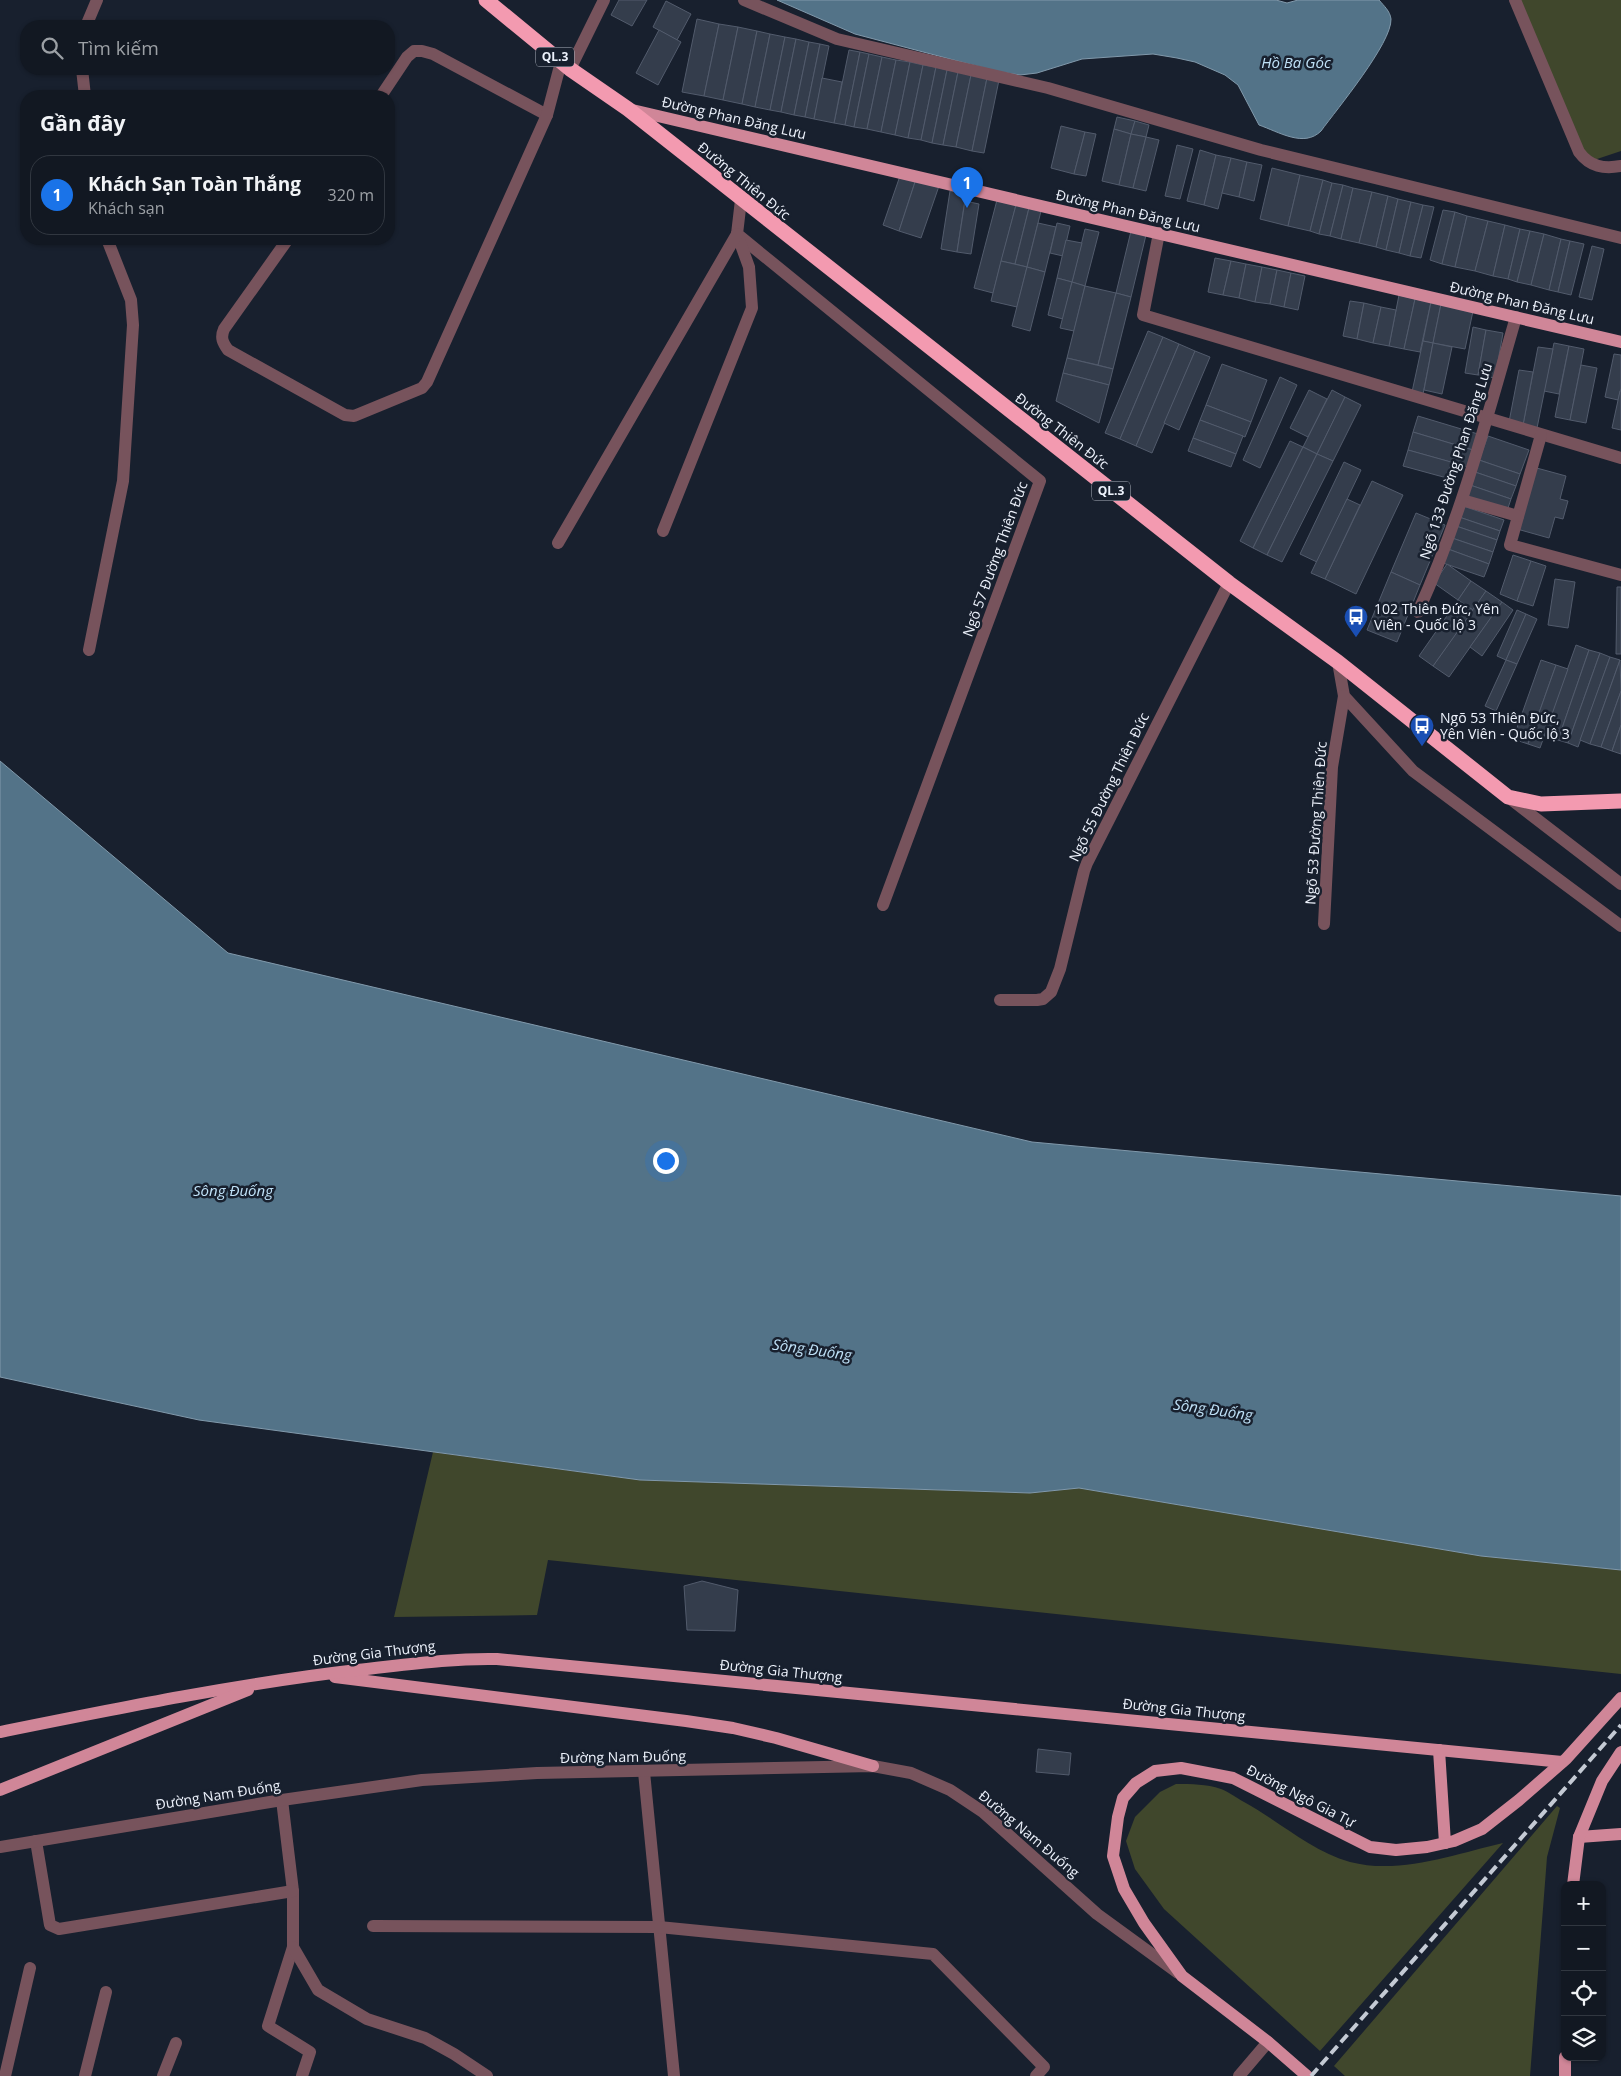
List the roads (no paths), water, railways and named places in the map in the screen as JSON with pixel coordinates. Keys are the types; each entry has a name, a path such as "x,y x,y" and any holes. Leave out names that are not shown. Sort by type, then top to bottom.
{"highway":[{"name":"QL.3","path":"486,0 566,65 628,109"},
{"name":"Đường Thiên Đức","path":"628,109 1229,583 1338,662 1508,797 1541,804 1621,801"}],"main road":[{"name":"Đường Phan Đăng Lưu","path":"628,109 1621,342"},
{"name":"Đường Gia Thượng","path":"0,1732 158,1700 270,1681 451,1659 497,1659 1440,1750 1564,1760"},
{"path":"315,1675 733,1728 873,1766"},
{"path":"0,1790 270,1681"},
{"name":"Đường Ngô Gia Tự","path":"1307,2076 1268,2042 1182,1976 1144,1922 1124,1889 1113,1856 1118,1817 1123,1798 1136,1783 1155,1771 1181,1768 1232,1778 1370,1847 1396,1850 1427,1847 1454,1841 1482,1829 1519,1800 1564,1760 1621,1698"},
{"path":"1440,1750 1445,1843"},
{"path":"1574,1881 1580,1837 1602,1781 1621,1752"},
{"path":"1580,1837 1621,1834"},
{"path":"1565,2061 1565,2076"}],"street":[{"path":"89,20 97,0"},
{"path":"284,245 224,329 222,334 223,343 228,350 344,415 354,416 422,388 427,382 547,115 566,65 604,0"},
{"path":"744,0 837,39 1048,88 1261,150 1621,238"},
{"path":"1515,0 1580,152 1588,162 1596,166 1608,168 1621,166"},
{"path":"385,90 407,58 414,51 422,51 433,54 547,115"},
{"path":"83,75 84,90"},
{"path":"558,543 736,234 741,200"},
{"path":"1159,233 1143,315 1621,458"},
{"path":"663,531 752,308 749,267 736,234"},
{"name":"Ngõ 57 Đường Thiên Đức","path":"736,234 1040,481 883,905"},
{"path":"89,650 123,481 133,325 130,300 109,245"},
{"name":"Ngõ 133 Đường Phan Đăng Lưu","path":"1418,612 1435,574 1462,500 1516,317"},
{"path":"1542,435 1510,545 1621,575"},
{"path":"1462,500 1518,516"},
{"name":"Ngõ 55 Đường Thiên Đức","path":"1000,1000 1037,1000 1043,999 1051,992 1060,969 1084,871 1229,583"},
{"path":"1338,662 1344,696 1413,771 1621,926"},
{"name":"Ngõ 53 Đường Thiên Đức","path":"1324,924 1332,767 1344,696"},
{"path":"1508,797 1621,884"},
{"name":"Đường Nam Đuống","path":"0,1847 282,1800 422,1780 537,1773 873,1766 911,1773 950,1790 983,1812 1101,1917 1182,1976"},
{"path":"644,1772 674,2076"},
{"path":"282,1800 293,1891 293,1947 268,2026 310,2052 302,2076"},
{"path":"36,1841 50,1925 59,1929 293,1891"},
{"path":"373,1926 659,1927 933,1954 1044,2067 1036,2076"},
{"path":"293,1947 318,1990 367,2019 425,2038 454,2054 487,2076"},
{"path":"6,2076 30,1968"},
{"path":"85,2076 106,1992"},
{"path":"1239,2076 1268,2042"},
{"path":"163,2076 176,2043"}],"water":[{"name":"Hồ Ba Góc","path":"777,0 1276,0 1287,3 1298,0 1379,0 1388,11 1391,19 1389,30 1374,59 1321,131 1314,136 1299,138 1291,137 1259,125 1238,85 1225,75 1195,62 1153,54 1082,59 1037,73 1020,75 999,72 855,34"},
{"name":"Sông Đuống","path":"0,761 228,953 1032,1142 1621,1196 1621,1570 1481,1556 1079,1488 1030,1493 640,1480 199,1420 0,1377"}],"railway":[{"path":"1311,2076 1621,1725"}],"place":[{"name":"Khách Sạn Toàn Thắng","path":"967,208"},
{"name":"102 Thiên Đức, Yên Viên - Quốc lộ 3","path":"1356,638"},
{"name":"Ngõ 53 Thiên Đức, Yên Viên - Quốc lộ 3","path":"1422,747"}]}
